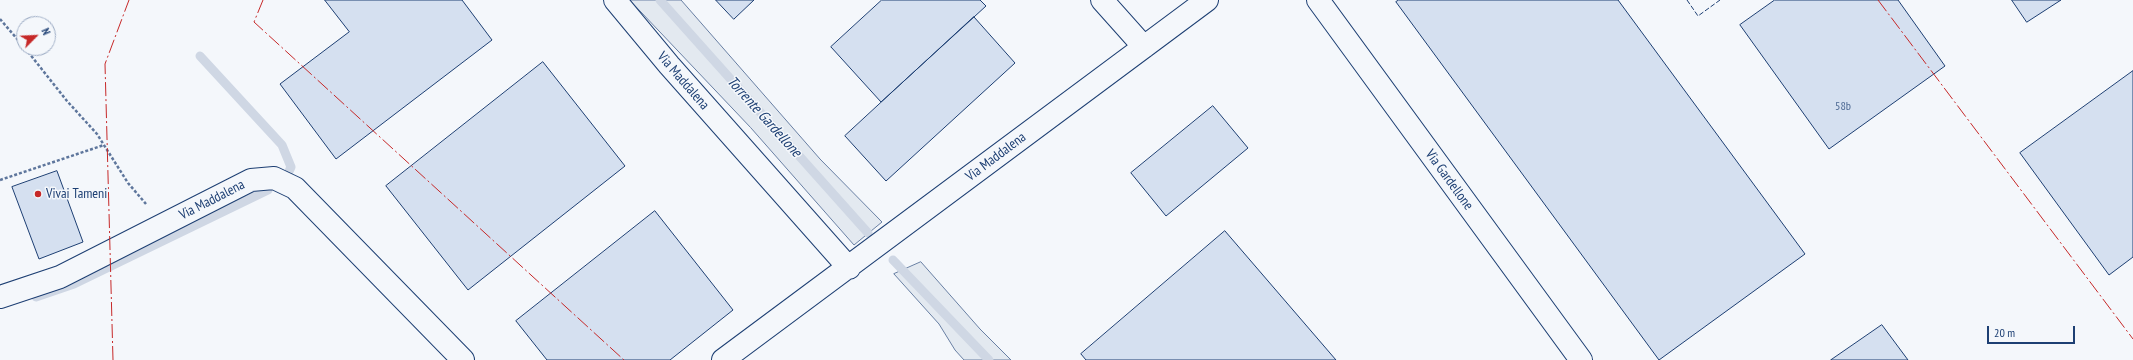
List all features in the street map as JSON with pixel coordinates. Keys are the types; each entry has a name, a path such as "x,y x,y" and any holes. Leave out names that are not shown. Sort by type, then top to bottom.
{"street":[{"name":"Via Maddalena","path":"615,0 669,65 849,268"},
{"path":"1102,0 1144,47"},
{"name":"Via Maddalena","path":"723,360 849,268 1207,0"},
{"name":"Via Gardellone","path":"1318,0 1581,360"},
{"name":"Via Maddalena","path":"0,297 60,277 251,180 274,178 295,188 463,360"}],"path":[{"path":"0,19 16,38"},
{"path":"30,56 67,101 97,134 128,183 153,213 161,226"},
{"path":"0,180 104,145"}],"shaded area":[{"path":"630,0 681,0 820,159 882,222 854,245 751,128"},
{"path":"921,262 980,329 1011,360 964,360 955,350 939,324 894,274"}],"building":[{"path":"325,0 462,0 492,40 336,159 280,84 349,32"},
{"path":"716,0 754,0 734,19"},
{"path":"882,0 980,0 986,6 881,102 831,47"},
{"path":"1399,0 1618,0 1805,254 1659,360 1396,2"},
{"path":"1775,0 1898,0 1945,66 1829,149 1740,25"},
{"path":"2012,0 2061,0 2027,22"},
{"path":"974,17 1015,63 886,181 845,136"},
{"path":"543,62 625,166 468,290 386,186"},
{"path":"2133,71 2133,257 2109,275 2020,153"},
{"path":"1213,106 1248,148 1166,216 1131,173"},
{"path":"57,171 83,242 39,259 12,187"},
{"path":"655,211 733,310 670,360 547,360 516,321"},
{"path":"1225,231 1336,360 1086,360 1081,354"},
{"path":"1882,325 1908,360 1831,360"}],"waterway":[{"name":"Torrente Gardellone","path":"660,0 868,233"},
{"path":"200,56 282,145 291,167 285,180"},
{"path":"36,297 74,284 268,190"},
{"name":"Torrente Gardellone","path":"893,260 989,360"}],"fence":[{"path":"1687,0 1698,16 1720,0"}],"power":[{"path":"113,360 105,64 129,0"},
{"path":"263,0 254,22 624,360"},
{"path":"1878,0 2133,339"}],"place":[{"name":"Vivai Tameni","path":"38,194"}]}
